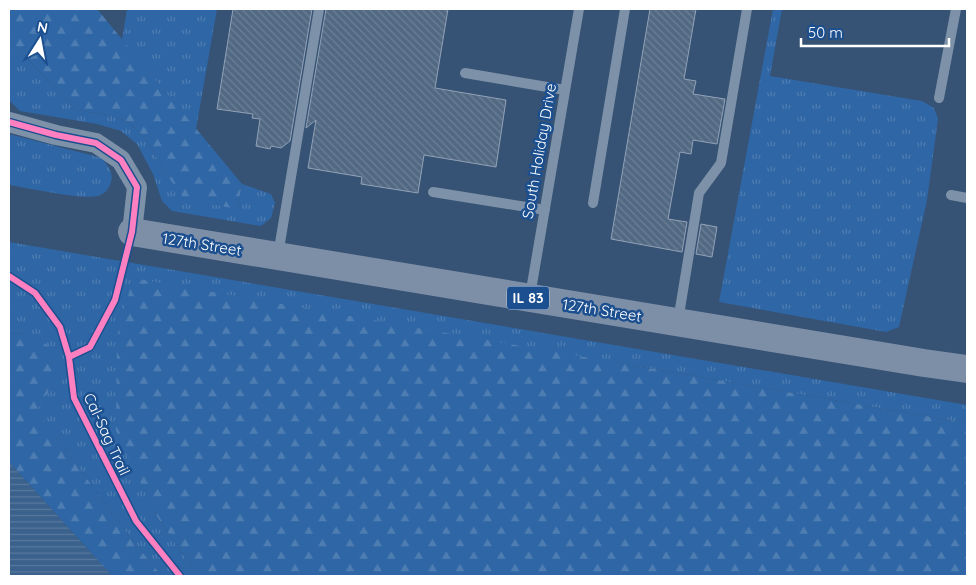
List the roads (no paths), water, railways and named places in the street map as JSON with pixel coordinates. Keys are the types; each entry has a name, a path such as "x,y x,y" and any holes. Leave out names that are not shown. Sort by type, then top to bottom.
{"main road":[{"name":"127th Street","path":"132,232 924,363"},
{"name":"IL 83","path":"924,363 967,369"},
{"name":"IL 83","path":"924,363 967,372"}],"street":[{"path":"9,122 56,135 96,143 121,160 137,187 132,232"}],"lane":[{"path":"278,256 319,9"},
{"name":"South Holiday Drive","path":"530,298 578,9"},
{"path":"593,203 625,9"},
{"path":"678,322 699,193 721,163 747,9"},
{"path":"939,98 956,9"},
{"path":"466,73 565,90"},
{"path":"433,192 545,210"},
{"path":"951,195 967,198"}]}
